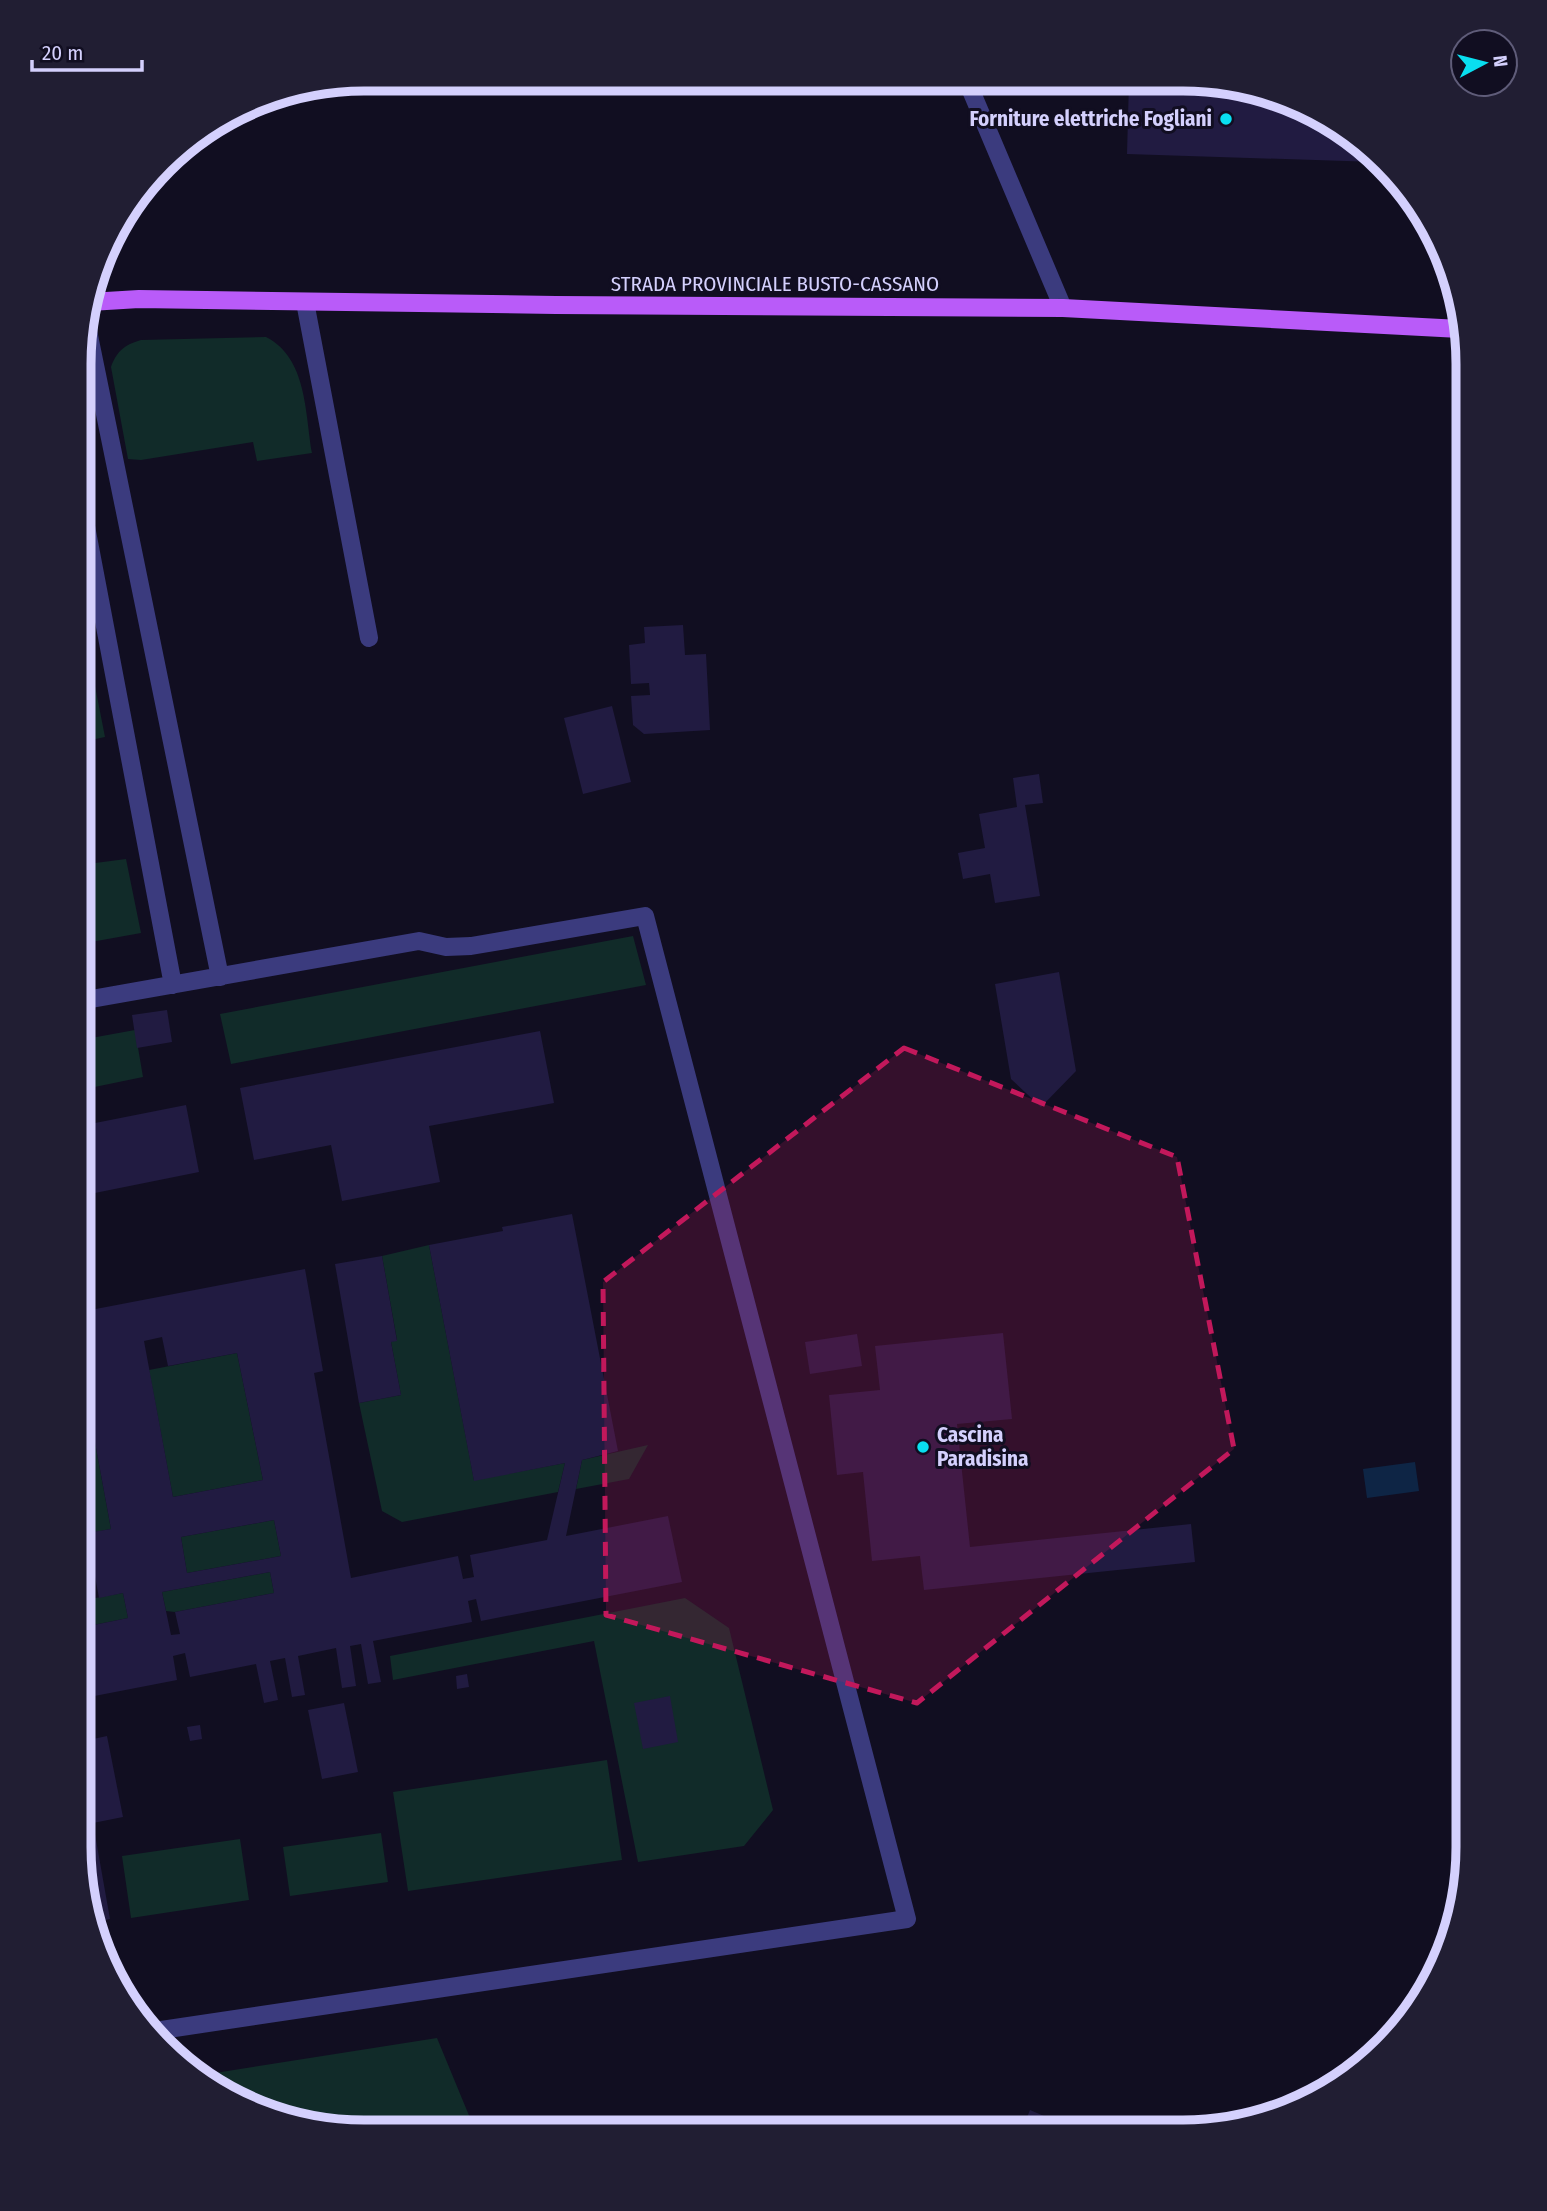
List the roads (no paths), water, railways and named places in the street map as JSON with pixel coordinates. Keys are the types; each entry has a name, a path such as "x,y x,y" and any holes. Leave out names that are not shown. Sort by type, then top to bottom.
{"main road":[{"name":"STRADA PROVINCIALE BUSTO-CASSANO","path":"98,302 139,299 1063,308 1454,329"}],"street":[{"path":"973,91 1063,308"},
{"path":"305,302 369,638"},
{"path":"92,349 220,977"},
{"path":"91,553 173,985"},
{"path":"91,999 419,941 446,947 471,946 645,916 907,1919 162,2030"}],"water":[{"path":"1415,1462 1419,1491 1367,1498 1363,1469"}],"place":[{"name":"Forniture elettriche Fogliani","path":"1226,119"},
{"name":"Cascina Paradisina","path":"923,1447"}]}
